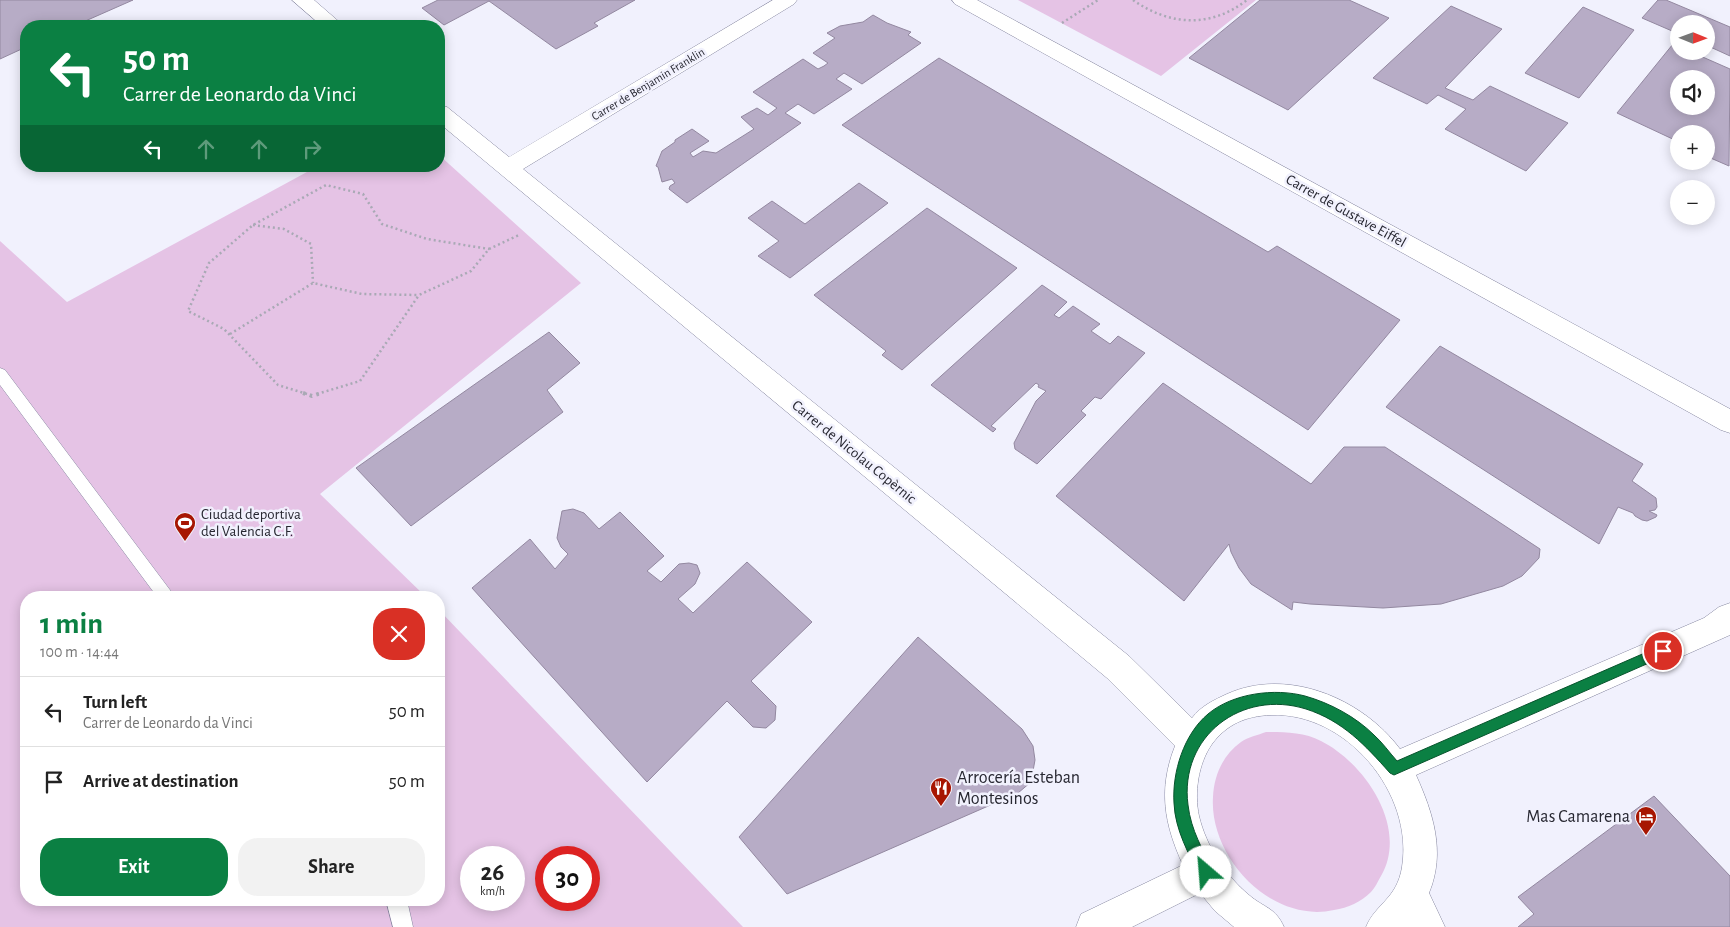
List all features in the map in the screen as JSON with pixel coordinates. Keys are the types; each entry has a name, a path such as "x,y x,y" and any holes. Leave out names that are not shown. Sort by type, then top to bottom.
{"street":[{"path":"302,0 327,20"},
{"name":"Carrer de Benjamin Franklin","path":"508,168 787,0"},
{"name":"Carrer de Gustave Eiffel","path":"962,0 1730,422"},
{"name":"Carrer de Nicolau Copèrnic","path":"445,117 1118,667 1194,742"},
{"path":"1394,768 1715,628 1730,618"},
{"path":"1266,927 1237,908 1206,872 1188,838 1181,803 1183,771 1194,742 1213,719 1240,704 1271,698 1305,702 1338,716 1369,739 1394,768 1411,799 1420,832 1421,865 1412,895 1390,924 1384,927"},
{"path":"1094,927 1206,872"},
{"path":"1412,895 1427,927"}],"lane":[{"path":"0,374 163,591"},
{"path":"399,906 403,927"}],"path":[{"path":"1062,23 1098,0"},
{"path":"1133,0 1150,11 1183,20 1204,20 1223,16 1247,0"},
{"path":"418,295 360,382 312,396 278,384 224,329 188,311 209,263 253,225 326,185 363,194 382,224 427,240 489,249"},
{"path":"253,225 284,229 311,244 313,283"},
{"path":"230,334 313,283 362,294 418,295 471,271 489,249 519,235"}],"shaded area":[{"path":"1018,0 1256,0 1161,76"},
{"path":"445,160 581,283 320,494 420,591 20,591 20,906 445,906 445,616 743,927 0,927 0,241 67,302 307,172 445,172"},
{"path":"1266,732 1301,734 1321,741 1337,751 1353,765 1367,781 1378,799 1386,818 1390,838 1388,857 1374,889 1354,904 1334,910 1311,912 1288,907 1267,896 1248,881 1233,863 1221,842 1214,820 1213,797 1218,773 1224,759 1235,747 1247,739"}],"building":[{"path":"0,0 133,0 88,20 20,20 20,50 0,59"},
{"path":"438,0 635,0 594,23 598,26 556,49 489,1 445,24 445,20 438,20 422,8"},
{"path":"1260,0 1349,0 1389,18 1288,110 1189,58"},
{"path":"1658,0 1666,0 1702,15 1670,15 1670,30 1642,18"},
{"path":"1451,6 1502,29 1445,88 1473,100 1490,86 1568,123 1526,171 1445,129 1466,109 1438,95 1427,104 1373,78"},
{"path":"1583,7 1634,30 1579,98 1525,73"},
{"path":"873,15 887,23 911,32 908,35 921,43 862,84 844,73 836,79 852,89 814,114 798,104 785,113 801,123 687,203 669,189 675,183 672,179 662,182 658,167 656,166 662,151 675,142 675,140 692,129 709,141 690,153 693,157 703,151 716,153 754,129 741,117 757,108 768,115 777,108 753,92 803,59 818,69 824,66 828,63 813,53 835,38 827,33 840,26 863,22"},
{"path":"1715,21 1730,27 1730,56 1715,49"},
{"path":"1670,48 1670,60 1710,60 1730,69 1729,166 1715,160 1715,125 1670,125 1670,138 1617,113"},
{"path":"939,58 1268,252 1277,246 1400,320 1308,430 842,125"},
{"path":"859,183 888,203 790,278 758,256 779,241 748,218 772,201 805,224"},
{"path":"927,208 1017,268 902,370 882,355 886,351 814,295"},
{"path":"1042,285 1067,302 1054,315 1059,318 1073,306 1100,324 1091,331 1110,344 1118,336 1145,353 1101,399 1095,397 1081,411 1086,415 1037,464 1015,449 1014,443 1036,401 1046,391 1038,387 1039,385 1036,383 991,426 996,429 993,432 931,385"},
{"path":"549,332 580,363 547,390 563,412 411,526 356,468"},
{"path":"1440,346 1643,464 1632,481 1656,498 1657,507 1655,510 1649,511 1657,515 1656,517 1647,521 1642,520 1633,513 1618,507 1599,544 1386,407"},
{"path":"1163,383 1311,484 1344,447 1385,447 1540,549 1539,558 1522,576 1503,586 1441,604 1383,608 1293,602 1292,610 1251,584 1239,568 1229,544 1184,601 1056,496"},
{"path":"573,509 584,513 599,529 620,512 664,556 647,571 661,582 679,564 689,563 697,565 700,573 695,584 678,599 693,613 747,562 812,622 751,681 776,706 775,720 766,728 753,727 727,701 647,782 472,588 530,539 555,569 568,554 561,547 557,538 562,511"},
{"path":"918,637 1022,729 1033,746 1035,760 1031,782 1018,793 787,894 739,837"},
{"name":"Mas Camarena","path":"1654,796 1730,876 1730,927 1518,927 1534,914 1518,897"}],"place":[{"name":"Ciudad deportiva del Valencia C.F.","path":"185,542"},
{"name":"Arrocería Esteban Montesinos","path":"941,807"},
{"name":"Mas Camarena","path":"1646,836"}],"route":[{"path":"1206,872 1188,838 1181,803 1183,771 1194,742 1213,719 1240,704 1271,698 1305,702 1338,716 1369,739 1394,768 1663,651"}]}
